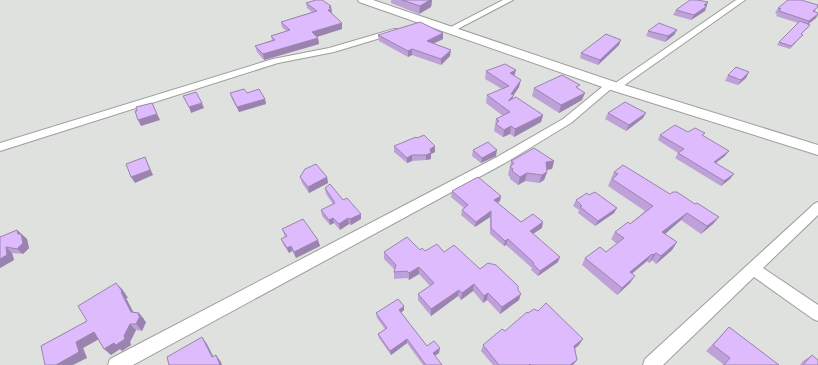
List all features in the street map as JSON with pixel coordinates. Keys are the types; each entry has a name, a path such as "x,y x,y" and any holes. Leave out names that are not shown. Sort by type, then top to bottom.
{"street":[{"path":"363,0 613,86 818,150"},
{"path":"449,30 509,0"},
{"path":"116,365 501,160 567,121 613,86 741,0"},
{"path":"0,147 276,61 331,50 425,22"},
{"path":"651,365 818,207"},
{"path":"753,269 818,314"}],"building":[{"path":"322,0 331,6 329,7 331,9 328,10 342,23 312,32 318,38 263,54 255,46 275,40 271,36 290,30 281,22 317,11 306,3"},
{"path":"402,0 430,0 420,6"},
{"path":"690,0 708,2 704,5 707,6 694,15 676,10"},
{"path":"788,0 801,0 818,5 818,7 813,11 818,14 809,21 779,11 781,9 778,8"},
{"path":"800,21 810,25 801,34 803,35 791,46 779,42"},
{"path":"420,22 443,33 427,41 451,50 441,59 412,49 408,51 378,35"},
{"path":"659,23 677,30 668,36 648,31"},
{"path":"606,34 621,40 600,60 581,53"},
{"path":"505,64 516,70 510,73 521,80 511,94 514,95 508,101 516,97 543,115 515,129 511,126 504,130 496,124 499,121 496,119 510,112 487,95 509,86 486,71"},
{"path":"736,67 749,72 741,80 728,75"},
{"path":"562,75 580,85 576,87 585,93 561,105 534,88"},
{"path":"244,89 247,93 259,89 265,99 237,107 230,93"},
{"path":"196,92 202,103 189,107 183,96"},
{"path":"625,102 646,113 629,125 608,113"},
{"path":"152,103 157,114 138,120 135,111 137,111 136,107"},
{"path":"675,125 688,132 695,128 705,133 702,135 729,151 714,162 734,174 724,181 678,153 684,149 660,135"},
{"path":"424,135 435,146 430,149 431,153 426,155 412,155 407,158 394,146 416,137 417,138"},
{"path":"488,142 497,150 482,158 473,150"},
{"path":"534,148 554,161 546,162 547,172 542,175 527,173 520,177 512,171 513,169 510,167 514,163 511,161"},
{"path":"145,157 150,170 131,177 126,164"},
{"path":"316,164 327,177 308,187 300,177 305,169"},
{"path":"623,165 670,194 677,192 719,217 707,226 687,213 662,232 677,242 661,256 656,253 653,255 652,254 630,272 635,276 622,288 585,258 600,247 606,252 624,238 615,232 628,222 630,224 653,206 612,179 618,174 614,172"},
{"path":"478,177 501,196 494,200 521,222 533,214 543,222 530,231 560,257 540,271 533,264 534,263 508,239 505,241 491,228 491,211 476,222 462,210 468,205 452,191"},
{"path":"330,184 343,200 347,198 361,214 350,219 348,218 339,224 333,218 329,220 321,210 335,203 325,188"},
{"path":"595,192 617,208 598,221 580,207 582,206 576,200 587,193 589,195"},
{"path":"303,219 318,240 294,252 291,246 287,248 281,239 287,236 282,229"},
{"path":"17,230 18,234 21,234 23,243 17,249 6,247 7,255 0,259 0,237"},
{"path":"407,237 420,250 422,248 425,251 437,244 444,252 454,245 480,269 488,263 496,265 518,286 518,290 521,294 502,307 488,293 484,296 474,284 462,293 459,290 431,309 418,294 434,283 419,267 409,273 407,271 394,272 396,265 384,252"},
{"path":"116,283 122,291 121,292 131,312 139,313 138,315 140,316 136,324 130,324 124,336 125,339 116,345 114,343 104,349 94,332 76,342 79,352 56,365 45,365 41,346 87,321 78,306"},
{"path":"398,299 404,306 399,310 427,346 434,341 440,348 433,353 442,365 426,365 407,339 390,351 378,334 387,328 376,313"},
{"path":"546,303 583,339 574,346 577,360 570,365 499,365 483,345 502,329 505,331 527,312 528,313 534,309 538,311"},
{"path":"729,327 779,365 724,365 730,358 713,345"},
{"path":"202,337 212,357 216,355 220,365 169,365 167,357"},
{"path":"812,355 818,360 818,365 803,365"}]}
